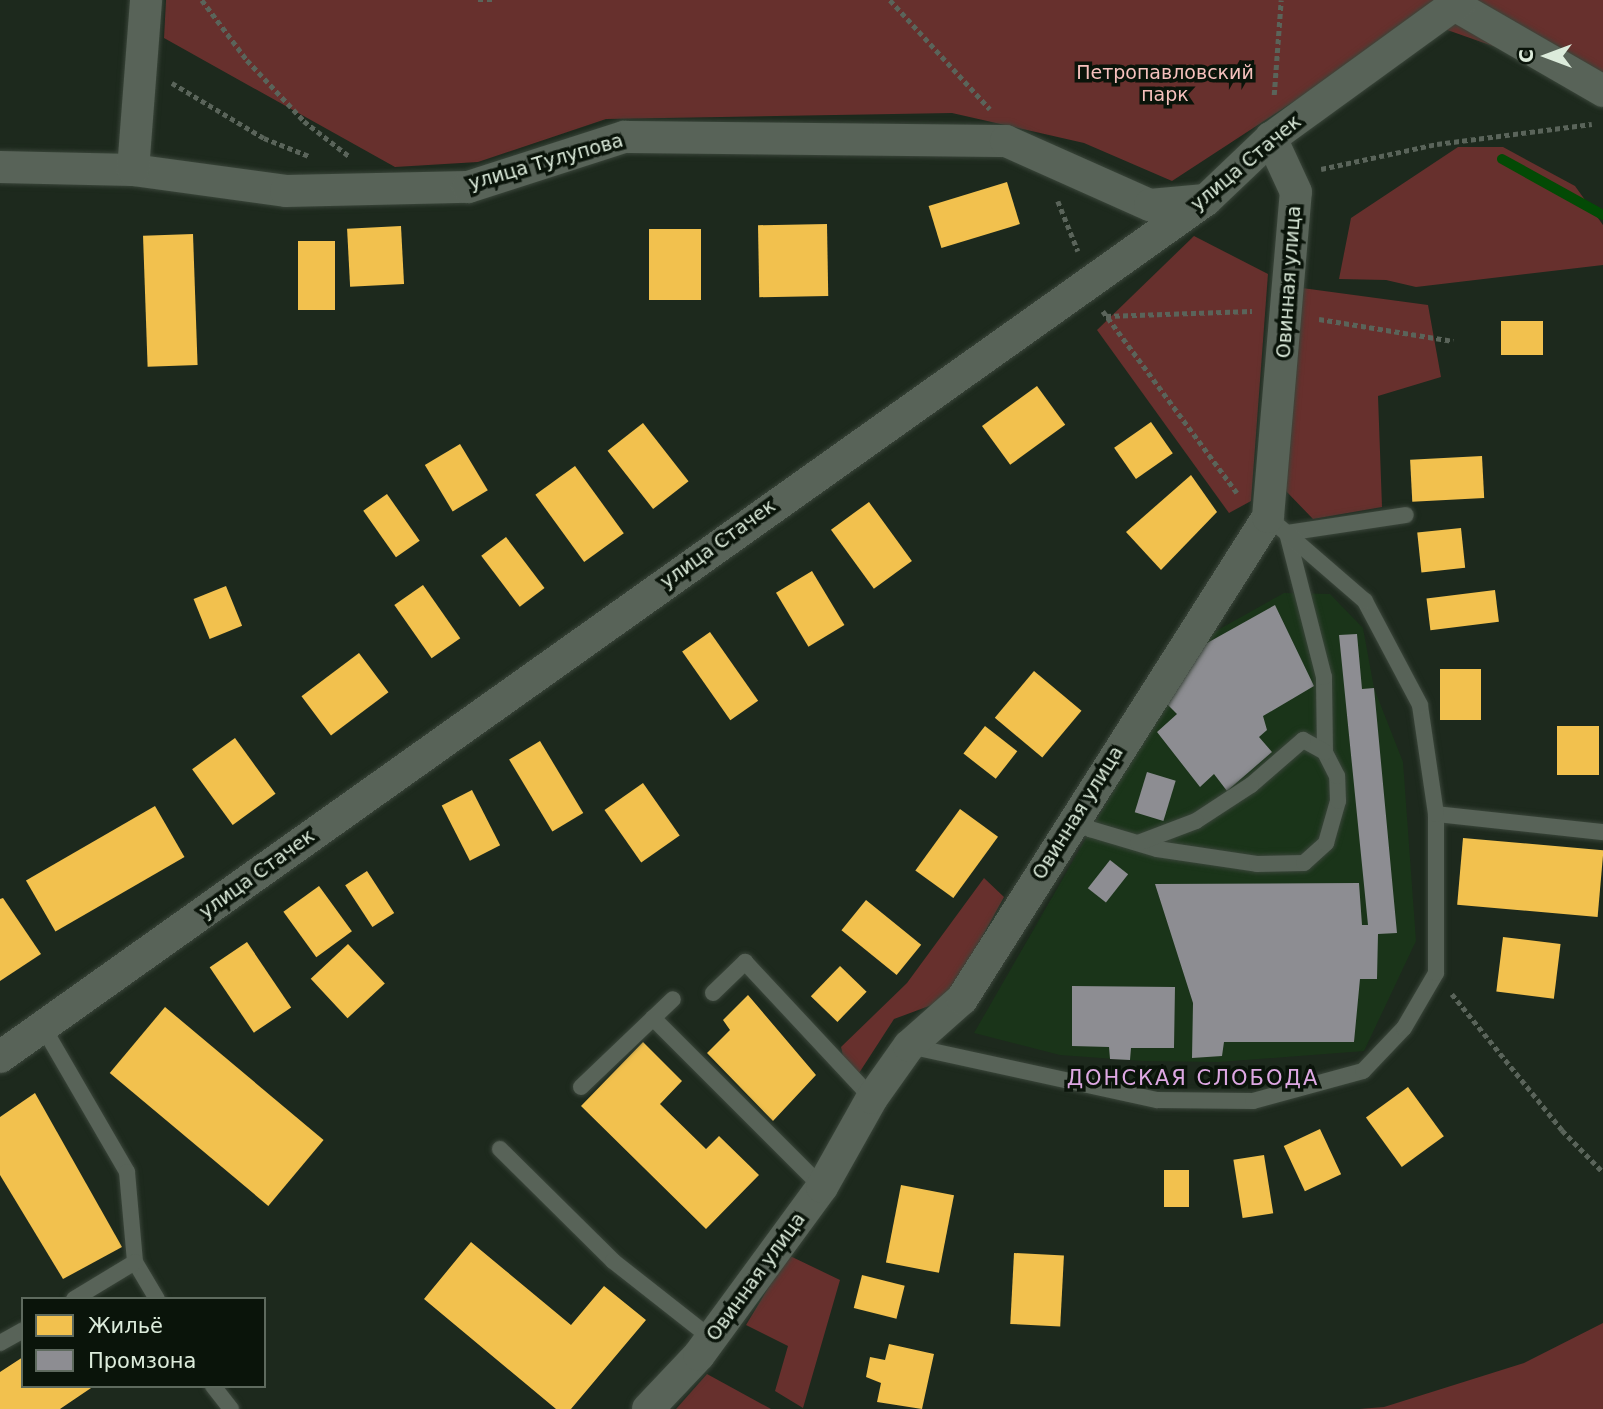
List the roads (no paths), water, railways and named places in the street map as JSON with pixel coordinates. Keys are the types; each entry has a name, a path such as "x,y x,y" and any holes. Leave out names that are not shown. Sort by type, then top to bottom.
{"street":[{"path":"133,170 146,0"},
{"path":"1459,3 1603,91"},
{"name":"улица Стачек","path":"0,1057 1089,279 1206,200 1271,138 1432,25 1459,3"},
{"name":"улица Тулупова","path":"0,167 133,170 273,191 391,189 468,187 624,137 1006,141 1039,152 1091,182 1150,205 1206,200"},
{"name":"Овинная улица","path":"648,1409 711,1338 822,1187 872,1098 909,1046 962,999 1075,818 1278,525 1296,192 1271,138"}],"lane":[{"path":"1278,525 1406,515"},
{"path":"1075,818 1090,829 1138,843 1257,864 1304,863 1326,843 1338,801 1337,776 1325,752 1324,677 1278,525"},
{"path":"909,1046 1157,1100 1253,1101 1363,1072 1404,1028 1436,973 1436,814 1420,705 1364,601 1278,525"},
{"path":"1138,843 1196,821 1251,785 1303,740 1325,752"},
{"path":"1436,814 1603,832"},
{"path":"713,993 746,962 872,1098"},
{"path":"580,1087 673,999"},
{"path":"653,1018 822,1187"},
{"path":"43,1027 127,1172 135,1262 156,1297"},
{"path":"500,1149 612,1261 711,1338"},
{"path":"77,1297 135,1262"},
{"path":"0,1343 21,1331"},
{"path":"215,1388 231,1409"}],"waterway":[{"path":"1502,159 1603,215"}],"district":[{"name":"ДОНСКАЯ СЛОБОДА","path":"1193,1078"}],"park label":[{"name":"Петропавловский парк","path":"1165,84"}]}
